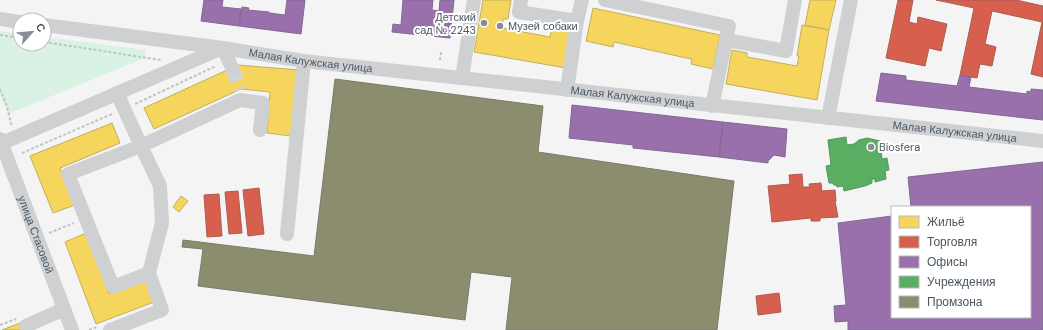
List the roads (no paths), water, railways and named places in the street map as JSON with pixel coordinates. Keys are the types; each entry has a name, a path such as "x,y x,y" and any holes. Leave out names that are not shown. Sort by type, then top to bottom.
{"street":[{"path":"462,78 474,0"},
{"path":"521,0 519,12 577,21"},
{"path":"567,90 577,21 582,0"},
{"path":"605,0 729,26 712,106"},
{"path":"726,40 786,51 795,0"},
{"path":"828,118 851,0"},
{"path":"0,19 12,21"},
{"name":"Малая Калужская улица","path":"52,26 223,48 304,61 1043,141"},
{"path":"1,142 223,48 232,68"},
{"path":"287,234 304,61"},
{"path":"110,330 162,310 149,273 162,223 160,186 117,93"},
{"path":"149,273 113,287 68,174 141,146 240,95 263,103 260,130"},
{"name":"улица Стасовой","path":"1,142 72,330"},
{"path":"22,322 64,309"}],"tunnel":[{"path":"232,68 241,89"}],"place":[{"name":"Детский сад № 2243","path":"484,23"},
{"name":"Музей собаки","path":"500,26"},
{"name":"Biosfera","path":"871,147"}]}
